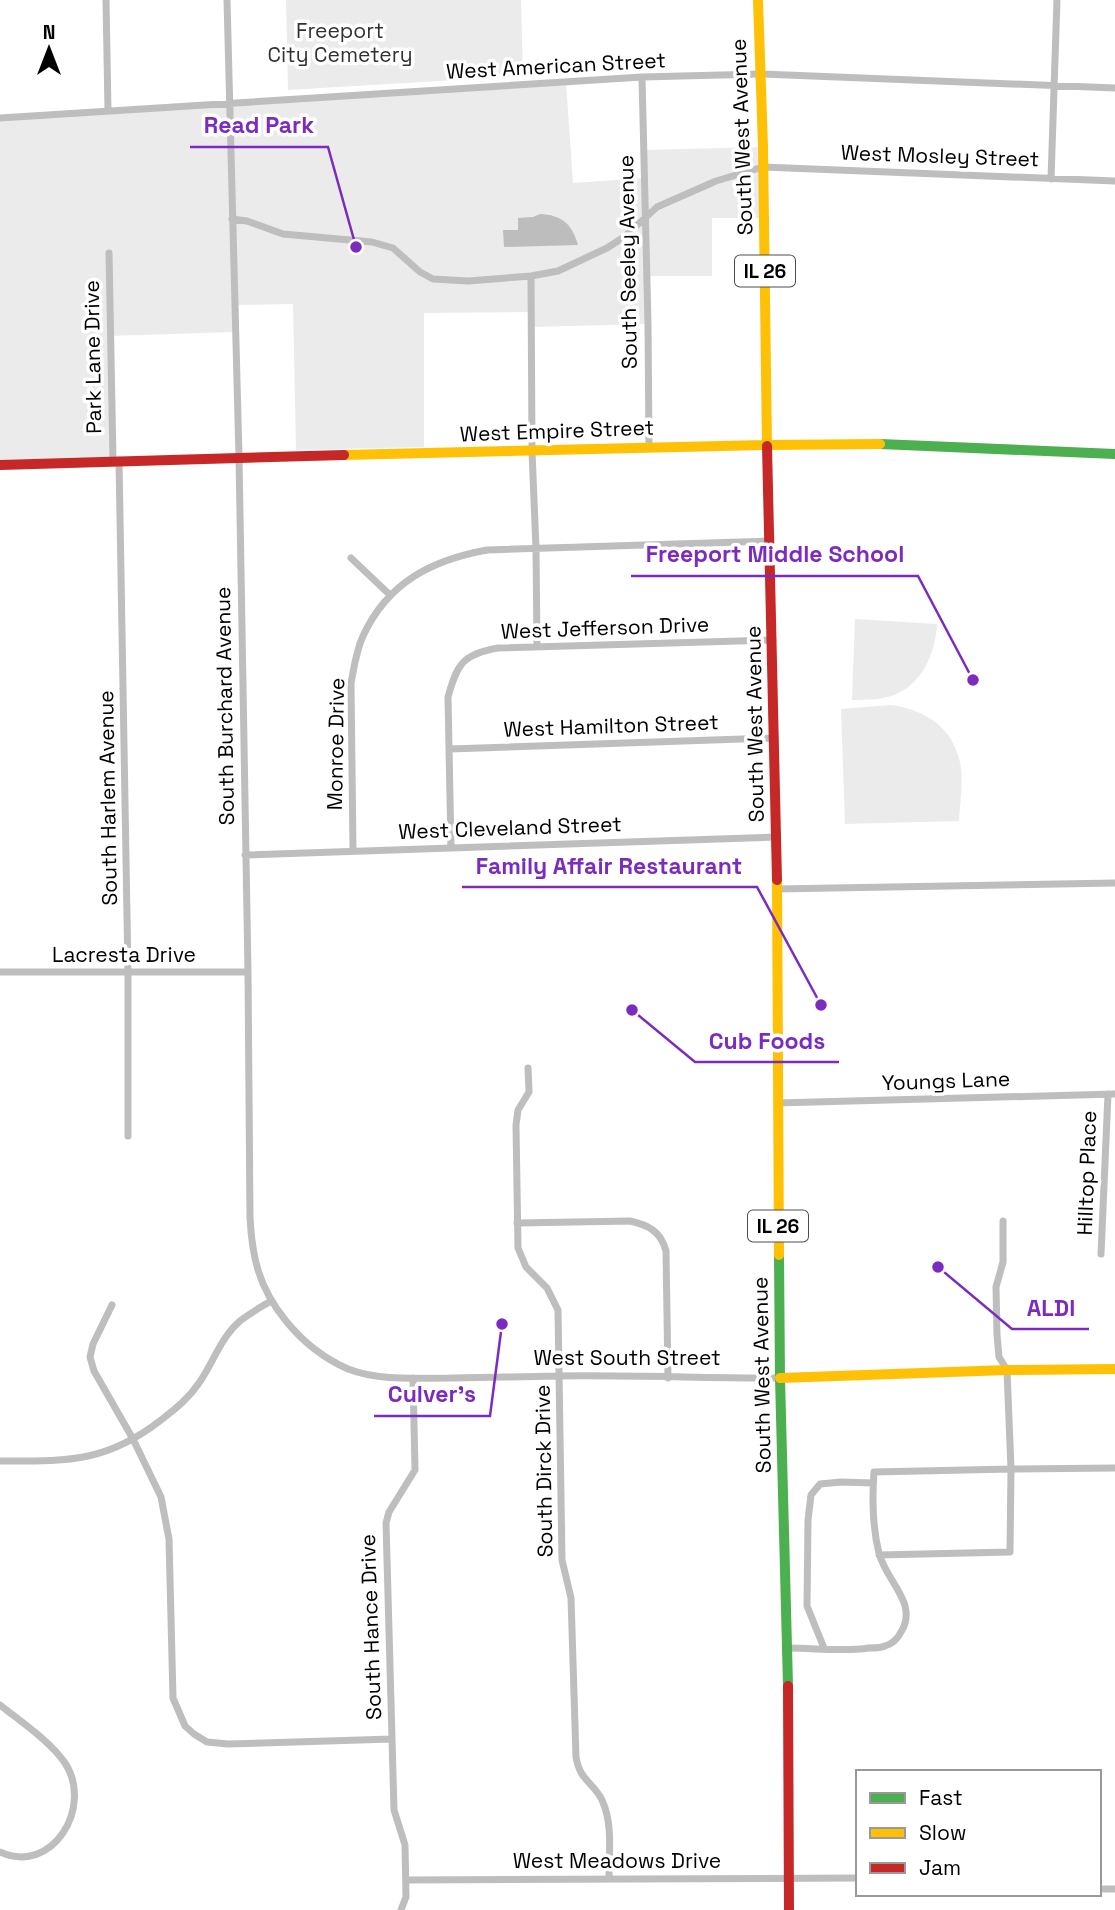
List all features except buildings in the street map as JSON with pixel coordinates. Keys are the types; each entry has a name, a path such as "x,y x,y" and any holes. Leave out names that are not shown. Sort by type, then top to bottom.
{"main road":[{"name":"South West Avenue","path":"758,0 777,837 780,1378 788,1648 789,1910"},
{"name":"West Empire Street","path":"0,465 767,445 872,444 1115,454"},
{"name":"West South Street","path":"780,1378 1115,1369"}],"street":[{"path":"106,0 108,111"},
{"name":"South Burchard Avenue","path":"227,0 239,457 251,1245 257,1273 271,1301 299,1337 321,1356 350,1370"},
{"path":"1051,178 1057,0"},
{"name":"West American Street","path":"0,118 642,77 761,74 1115,88"},
{"name":"South Seeley Avenue","path":"642,77 649,447"},
{"path":"232,219 247,221 283,234 372,242 393,248 420,272 433,279 468,281 531,276 558,271 581,262 624,237 657,207 676,198 716,181 763,167"},
{"name":"West Mosley Street","path":"763,167 1115,181"},
{"name":"Park Lane Drive","path":"109,253 116,460"},
{"path":"531,276 537,647"},
{"name":"South Harlem Avenue","path":"116,460 128,973 128,1136"},
{"name":"Monroe Drive","path":"353,851 351,683 363,637 390,595 412,577 457,556 487,550 770,541"},
{"path":"351,558 390,595"},
{"name":"West Jefferson Drive","path":"451,848 448,697 454,676 464,660 481,651 498,648 773,640"},
{"name":"West Hamilton Street","path":"449,749 775,738"},
{"name":"West Cleveland Street","path":"245,855 777,837"},
{"path":"777,889 1115,883"},
{"name":"Lacresta Drive","path":"0,972 248,972"},
{"name":"South Dirck Drive","path":"528,1068 529,1091 518,1110 516,1125 518,1248 526,1268 547,1288 558,1310 562,1560 571,1598 576,1757 578,1770 600,1797 609,1820 609,1878"},
{"name":"Youngs Lane","path":"777,1103 1111,1094"},
{"name":"Hilltop Place","path":"1101,1254 1111,1094"},
{"path":"517,1223 630,1221 646,1224 657,1233 663,1242 667,1264 668,1378"},
{"path":"879,1555 1010,1552 1011,1469 1007,1370 999,1357 997,1335 996,1287 1003,1262 1003,1221"},
{"path":"0,1461 76,1459 102,1453 133,1440 188,1398 239,1322 271,1301"},
{"path":"112,1304 93,1344 90,1357 94,1371 161,1497 169,1539 173,1698 185,1726 207,1742 228,1744 392,1739"},
{"name":"West South Street","path":"350,1370 413,1378 780,1378"},
{"name":"South Hance Drive","path":"406,1880 405,1845 394,1810 386,1522 389,1512 415,1470 413,1378"},
{"path":"788,1648 824,1648 839,1651 886,1646 898,1638 905,1626 905,1603 879,1555 873,1524 874,1472 1115,1468"},
{"path":"824,1648 807,1606 811,1494 820,1484 873,1483"},
{"path":"0,1705 43,1740 65,1763 75,1787 75,1802 69,1824 45,1851 23,1857 0,1852"},
{"name":"West Meadows Drive","path":"406,1880 856,1878"},
{"path":"401,1910 406,1880"}],"green space":[{"name":"Freeport City Cemetery","path":"286,0 521,0 523,76 288,90"},
{"path":"566,82 573,183 644,178 644,150 763,147 764,218 712,218 712,276 647,276 648,324 532,327 531,312 424,313 424,447 296,450 293,304 234,305 234,332 110,336 113,460 0,462 0,119"},
{"path":"855,619 937,624 932,653 917,679 896,694 884,698 852,700"},
{"path":"890,705 923,714 948,734 958,755 961,771 959,821 845,824 841,709"}],"shaded area":[{"path":"540,214 554,216 565,222 578,245 504,247 503,230 518,230 518,218"}],"traffic: fast":[{"path":"880,444 1115,454"},
{"path":"779,1255 788,1686"}],"traffic: slow":[{"path":"758,0 767,446"},
{"path":"344,455 880,444"},
{"path":"777,880 779,1255"},
{"path":"780,1378 1115,1369"}],"traffic: jam":[{"path":"767,446 777,880"},
{"path":"0,465 344,455"},
{"path":"788,1686 789,1910"}],"place":[{"name":"Read Park","path":"356,247"},
{"name":"Freeport Middle School","path":"973,680"},
{"name":"Family Affair Restaurant","path":"821,1005"},
{"name":"Cub Foods","path":"632,1010"},
{"name":"ALDI","path":"938,1267"},
{"name":"Culver's","path":"502,1324"}]}
